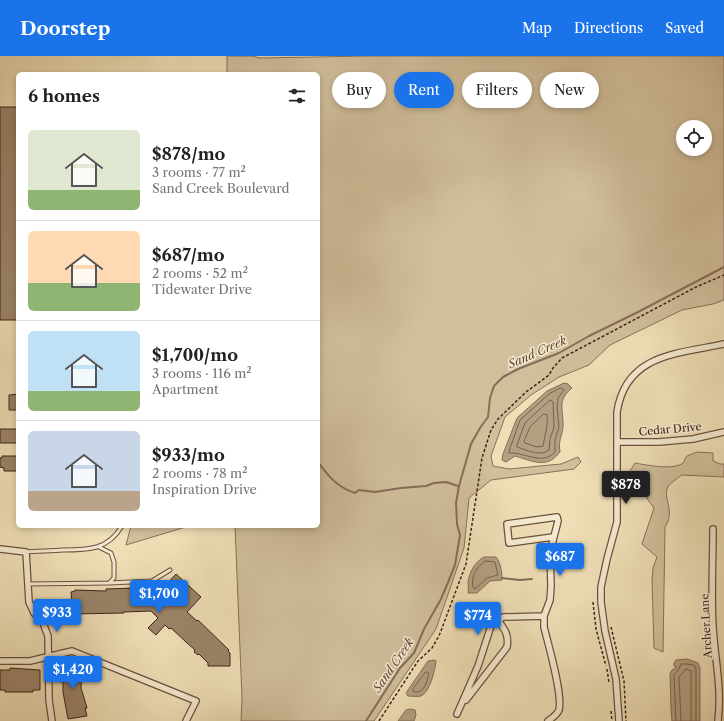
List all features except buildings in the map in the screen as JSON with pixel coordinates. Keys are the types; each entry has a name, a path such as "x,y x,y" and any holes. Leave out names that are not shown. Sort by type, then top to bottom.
{"street":[{"path":"619,721 616,679 605,631 601,602 601,586 617,522 617,412 619,401 626,385 637,371 651,361 724,344"},
{"name":"Cedar Drive","path":"617,442 659,442 693,439 724,432"},
{"path":"548,721 558,712 560,701 554,666 544,627 544,616 550,600 552,576 550,552 553,537 558,525 557,517 507,524 509,542 553,537"},
{"name":"Archer Lane","path":"713,529 713,626 719,674 718,721"},
{"path":"0,549 26,552 29,602 34,613 43,623 48,636 49,700 52,721"},
{"path":"453,721 478,666 490,626 498,620 508,617 544,616"},
{"path":"456,714 468,696 507,647 508,638 498,620"},
{"path":"0,661 30,661 72,651 196,701 186,721"}],"lane":[{"path":"26,552 91,550 109,542 118,534 121,528"},
{"path":"99,547 112,553 114,562 114,578 109,583"},
{"path":"28,584 152,581 170,570"}],"path":[{"path":"379,721 418,661 432,648 439,636 466,564 482,458 491,430 498,419 526,392 549,375 562,358 696,287 724,275"},
{"path":"593,602 598,634 610,686"},
{"path":"611,710 612,721"}],"shaded area":[{"path":"227,56 252,56 260,58 369,56 724,56 724,300 713,304 682,310 610,345 589,365 559,377 531,395 505,417 491,456 493,466 509,469 561,464 578,457 581,462 574,469 491,480 469,498 464,548 436,629 374,721 241,721 242,698 235,528 320,528 320,72 227,72"},
{"path":"697,452 713,453 713,461 724,464 724,477 682,475 668,487 667,496 669,516 665,527 663,652 654,648 652,580 653,568 657,557 642,544 654,508 646,497 647,484 624,481 635,463 661,467 675,466 684,462 687,456"},
{"path":"130,528 182,528 126,545"}],"water":[{"path":"564,383 568,384 572,388 564,397 562,402 563,427 560,441 560,452 554,458 544,462 534,462 515,456 506,462 502,460 517,418 547,391"},
{"path":"484,557 496,557 498,559 502,580 490,581 477,593 468,593 468,583 471,571"},
{"path":"687,659 698,663 700,668 700,721 672,721 670,674 672,670 677,667 674,666 676,660"},
{"path":"428,661 436,661 432,680 427,690 421,696 408,696 406,693"},
{"path":"406,710 415,710 416,715 414,721 398,721"}],"waterway":[{"name":"Sand Creek","path":"366,721 400,668 414,653 424,629 441,599 455,565 460,535 457,524 456,503 459,486 471,444 488,417 490,398 494,386 503,377 518,369 559,353 589,336 724,267"},
{"path":"320,464 338,485 355,493 359,490 375,492 446,482 458,486"},
{"path":"502,578 520,580 532,579"}]}
